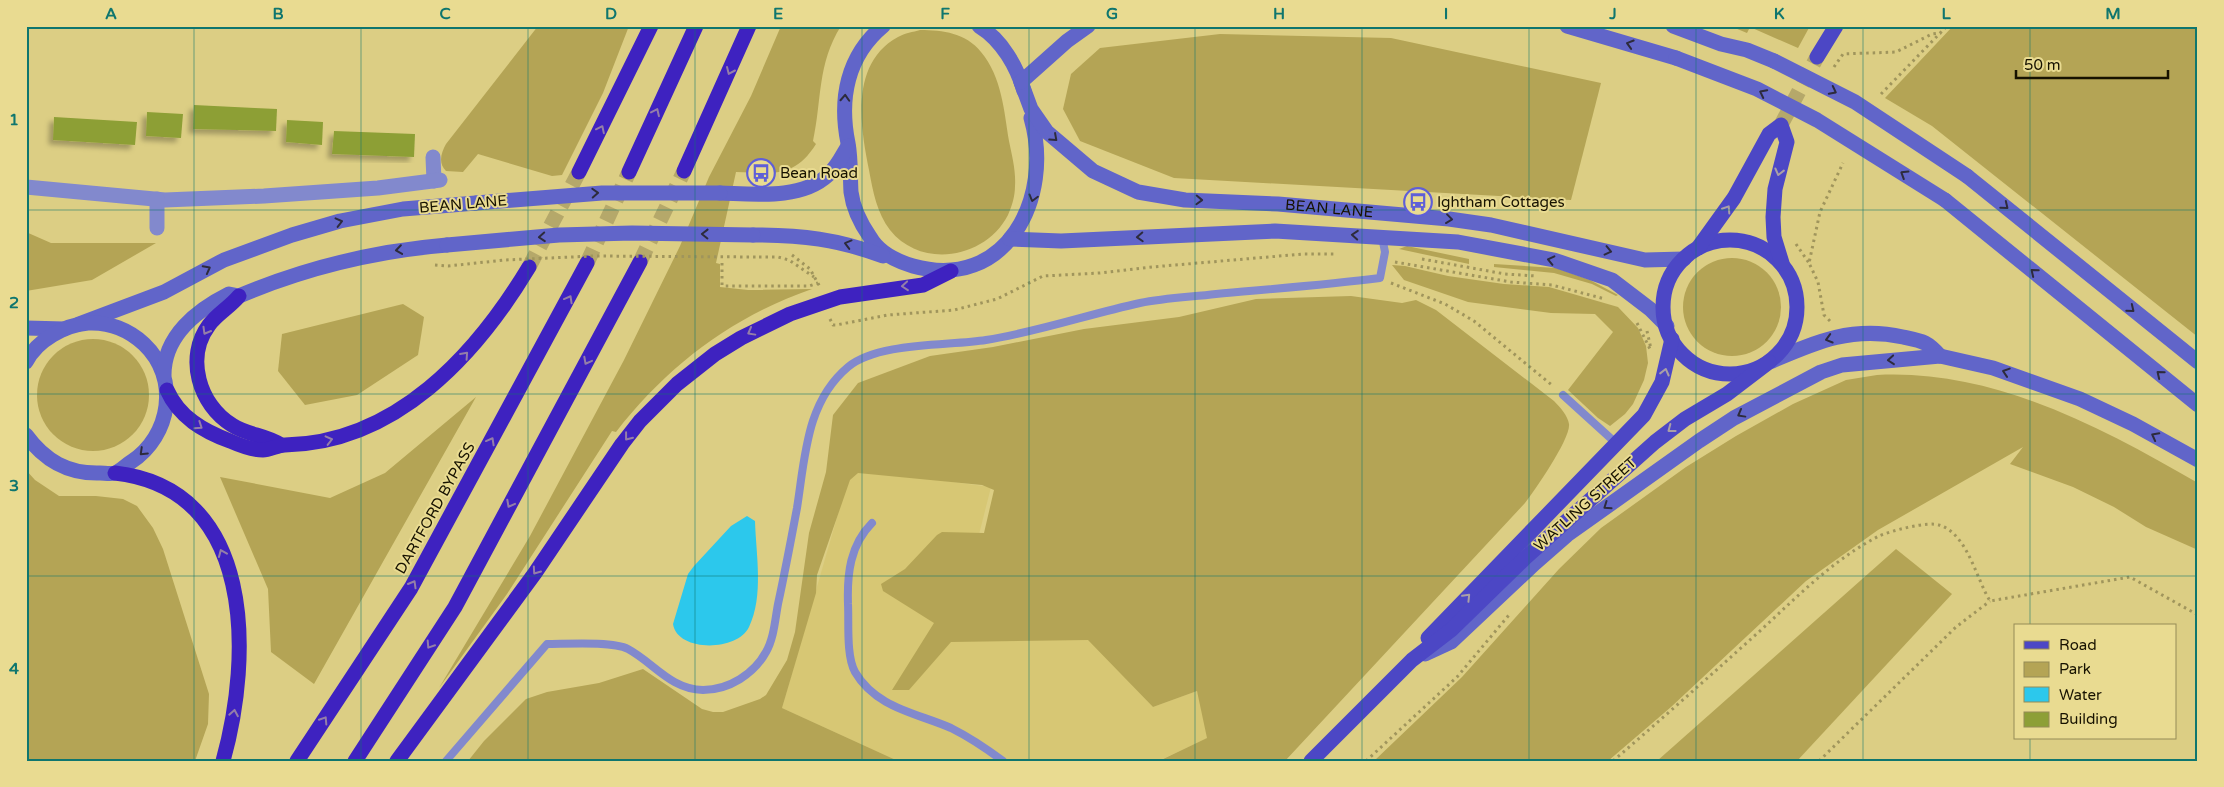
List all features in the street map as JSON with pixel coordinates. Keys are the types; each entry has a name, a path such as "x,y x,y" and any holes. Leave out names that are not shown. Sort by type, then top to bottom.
{"highway":[{"path":"579,172 651,26"},
{"path":"629,172 696,26"},
{"path":"684,171 749,26"},
{"path":"355,761 455,607 640,262"},
{"name":"DARTFORD BYPASS","path":"297,761 411,588 587,263"},
{"path":"165,383 179,411 200,427 220,437 263,450 281,445 326,441 350,434 377,422 419,397 447,374 505,304 529,267"},
{"path":"397,761 535,573 622,444 640,421 677,384 715,354 741,338 790,314 840,297 923,285 951,270"},
{"path":"239,296 204,331 197,356 198,379 209,402 228,422 251,434 271,439 281,445"},
{"path":"115,473 146,478 184,499 203,517 224,556 235,597 240,639 237,698 223,761"}],"main road":[{"path":"883,26 874,33 858,53 847,80 844,116 851,192 857,212 873,242 894,260"},
{"path":"26,435 41,453 61,467 84,473 115,473 149,448 158,434 165,413 167,356 188,321 202,309 229,294 239,296 302,273 356,258 447,245 622,233 796,235 820,238 865,249 923,268 951,270 979,262 998,250 1010,239 1029,210 1037,178 1036,134 1021,82 1010,58 996,40 979,26"},
{"path":"1021,82 1067,41 1088,26"},
{"path":"1566,26 1676,58 1757,90 1817,120 1945,200 2198,405"},
{"path":"1817,57 1836,26"},
{"path":"1677,28 1774,61 1855,102 1967,176 2198,362"},
{"name":"BEAN LANE","path":"1021,82 1031,109 1047,132 1093,171 1138,192 1185,200 1278,204 1449,219 1491,225 1645,260 1684,259"},
{"path":"1770,362 1795,327 1798,304 1794,282 1782,263 1774,237 1775,189 1787,142 1781,125 1769,134 1734,198 1698,248 1684,259 1673,273 1666,290 1664,308 1669,332 1691,362 1707,371 1728,376 1770,362 1814,343 1857,332 1885,333 1929,343 1940,356"},
{"name":"BEAN LANE","path":"79,324 164,292 224,260 292,235 340,221 403,209 602,193 782,193 805,187 826,176 848,146"},
{"name":"BEAN LANE","path":"1010,239 1061,241 1275,231 1458,242 1554,260 1612,280 1650,309 1669,332"},
{"path":"1698,248 1719,240 1742,240 1764,248 1782,263"},
{"path":"26,328 64,328 79,324 95,323 110,325 138,339 149,349 165,383"},
{"path":"26,362 38,346 64,328"},
{"name":"WATLING STREET","path":"1412,660 1428,637 1644,415 1662,382 1669,332"},
{"path":"1412,660 1451,642 1567,535 1734,418 1828,369 1842,365 1940,356 1993,368 2059,390 2133,424 2198,460"},
{"name":"WATLING STREET","path":"1311,761 1412,660 1451,630 1524,559 1655,442 1685,418 1727,394 1770,362"}],"street":[{"name":"BEAN LANE","path":"26,187 157,199 264,196 378,188 437,180 432,157"},
{"path":"157,199 157,228"}],"lane":[{"path":"446,761 547,644 600,644 626,648 664,677 689,688 717,688 734,682 750,672 762,659 770,642 786,566 804,455 812,422 828,391 846,369 856,362 896,350 1002,337 1141,303 1380,278 1385,252 1382,237"},
{"path":"1563,394 1617,444"},
{"path":"872,523 863,532 851,559 848,588 850,654 854,671 866,687 895,708 952,729 1003,761"}],"path":[{"path":"1881,94 1947,26"},
{"path":"1834,67 1843,54 1896,52 1930,35 1941,33"},
{"path":"1809,263 1820,212 1843,163"},
{"path":"1793,237 1816,276 1826,318 1838,320"},
{"path":"435,265 449,266 505,260 593,256 778,257 789,260 814,278 807,266 788,254"},
{"path":"832,324 836,325 888,315 954,310 997,299 1042,276 1100,274 1152,266 1304,254 1338,254"},
{"path":"1419,258 1505,274 1539,277"},
{"path":"1383,262 1408,263 1454,274 1511,282 1552,285 1611,300"},
{"path":"722,263 722,285 724,286 809,286 818,283"},
{"path":"1380,278 1437,300 1474,321 1563,394"},
{"path":"1632,317 1640,327 1652,354 1648,332 1640,320"},
{"path":"1613,761 1809,585 1882,535 1932,524 1942,526 1956,536 1963,545 1979,582 1990,601"},
{"path":"1819,761 1956,627 1990,601 2130,577 2198,615"},
{"path":"1366,761 1457,677 1515,608"}],"shaded area":[{"path":"851,469 991,487 967,582 1089,640 1153,707 1197,691 1214,735 1158,761 898,761 782,708"}],"green space":[{"path":"538,26 629,26 603,93 562,175 552,176 478,154 463,172 446,171 443,168 441,158 446,144"},
{"path":"781,26 841,26 828,54 821,82 813,141 816,144 808,155 791,169 771,173 736,172 716,263 720,264 720,287 748,290 812,289 755,313 704,346 657,386 616,432 612,431 507,594 439,688 530,536 624,360 680,246 709,177 751,96"},
{"path":"1730,26 1810,26 1798,48 1750,27 1747,33"},
{"path":"1953,26 2198,26 2198,337 1932,126 1885,98"},
{"path":"920,30 945,32 961,37 975,46 988,62 994,72 1001,95 1014,169 1015,190 1013,201 1008,215 998,230 985,241 953,254 919,251 903,243 890,230 876,202 863,134 862,97 865,79 872,63 883,48 898,37"},
{"path":"1220,34 1391,38 1601,83 1571,200 1174,178 1080,141 1063,109 1071,74 1100,48"},
{"path":"26,232 51,243 156,243 92,280 26,291"},
{"path":"1407,246 1469,259 1469,264 1399,249"},
{"path":"1732,258 1751,262 1767,272 1777,288 1781,307 1777,326 1767,342 1751,352 1732,356 1713,352 1697,342 1687,326 1683,307 1687,288 1697,272 1713,262"},
{"path":"1494,264 1556,268 1590,280 1618,295 1616,296 1592,284 1554,273 1494,267"},
{"path":"1392,265 1504,284 1549,287 1618,307 1638,328 1646,346 1648,363 1644,380 1633,404 1625,414 1610,426 1598,418 1568,390 1613,332 1595,314 1551,313 1468,302 1404,280"},
{"path":"1351,296 1402,303 1416,300 1436,310 1554,401 1567,418 1569,424 1564,440 1551,464 1525,503 1285,761 1159,761 1207,738 1197,691 1153,707 1088,640 951,642 909,690 892,690 934,623 883,591 881,584 905,569 942,532 984,533 994,490 982,485 858,473 850,480 817,575 816,593 782,708 898,761 468,761 484,741 526,699 547,692 599,683 643,669 702,709 713,712 723,712 760,699 766,695 787,660 795,632 809,533 826,472 833,415 858,383 930,356 993,347 1084,329 1179,317 1256,299"},
{"path":"403,304 424,317 418,355 357,395 305,405 278,371 282,334"},
{"path":"93,339 115,343 133,355 145,373 149,395 145,417 133,435 115,447 93,451 71,447 53,435 41,417 37,395 41,373 53,355 71,343"},
{"path":"1877,375 1920,376 1962,381 2004,392 2045,406 2084,423 2161,462 2198,483 2198,550 2146,527 2114,507 2073,487 2010,464 2023,447 1878,530 1806,581 1671,707 1608,761 1374,761 1462,677 1559,569 1601,528 1686,467 1793,404 1846,380"},
{"path":"476,397 314,684 271,652 268,589 220,477 330,498 385,473"},
{"path":"26,470 35,480 59,496 96,496 123,499 137,506 153,528 163,549 209,694 208,724 195,761 26,761"},
{"path":"1896,549 1952,594 1797,761 1657,761"}],"water":[{"path":"747,516 755,521 758,575 754,615 749,627 733,641 721,644 696,644 685,640 677,633 673,624 688,574 731,526"}],"building":[{"path":"194,105 277,109 276,131 193,129"},
{"path":"147,112 183,114 181,138 146,136"},
{"path":"54,117 137,122 135,145 53,140"},
{"path":"287,120 323,122 322,145 286,142"},
{"path":"334,131 415,134 414,157 332,154"}],"tunnel":[{"path":"1781,125 1817,57"},
{"path":"640,262 684,171"},
{"path":"529,267 579,172"},
{"path":"587,263 629,172"}],"place":[{"name":"Bean Road","path":"761,173"},
{"name":"Ightham Cottages","path":"1418,202"}]}
